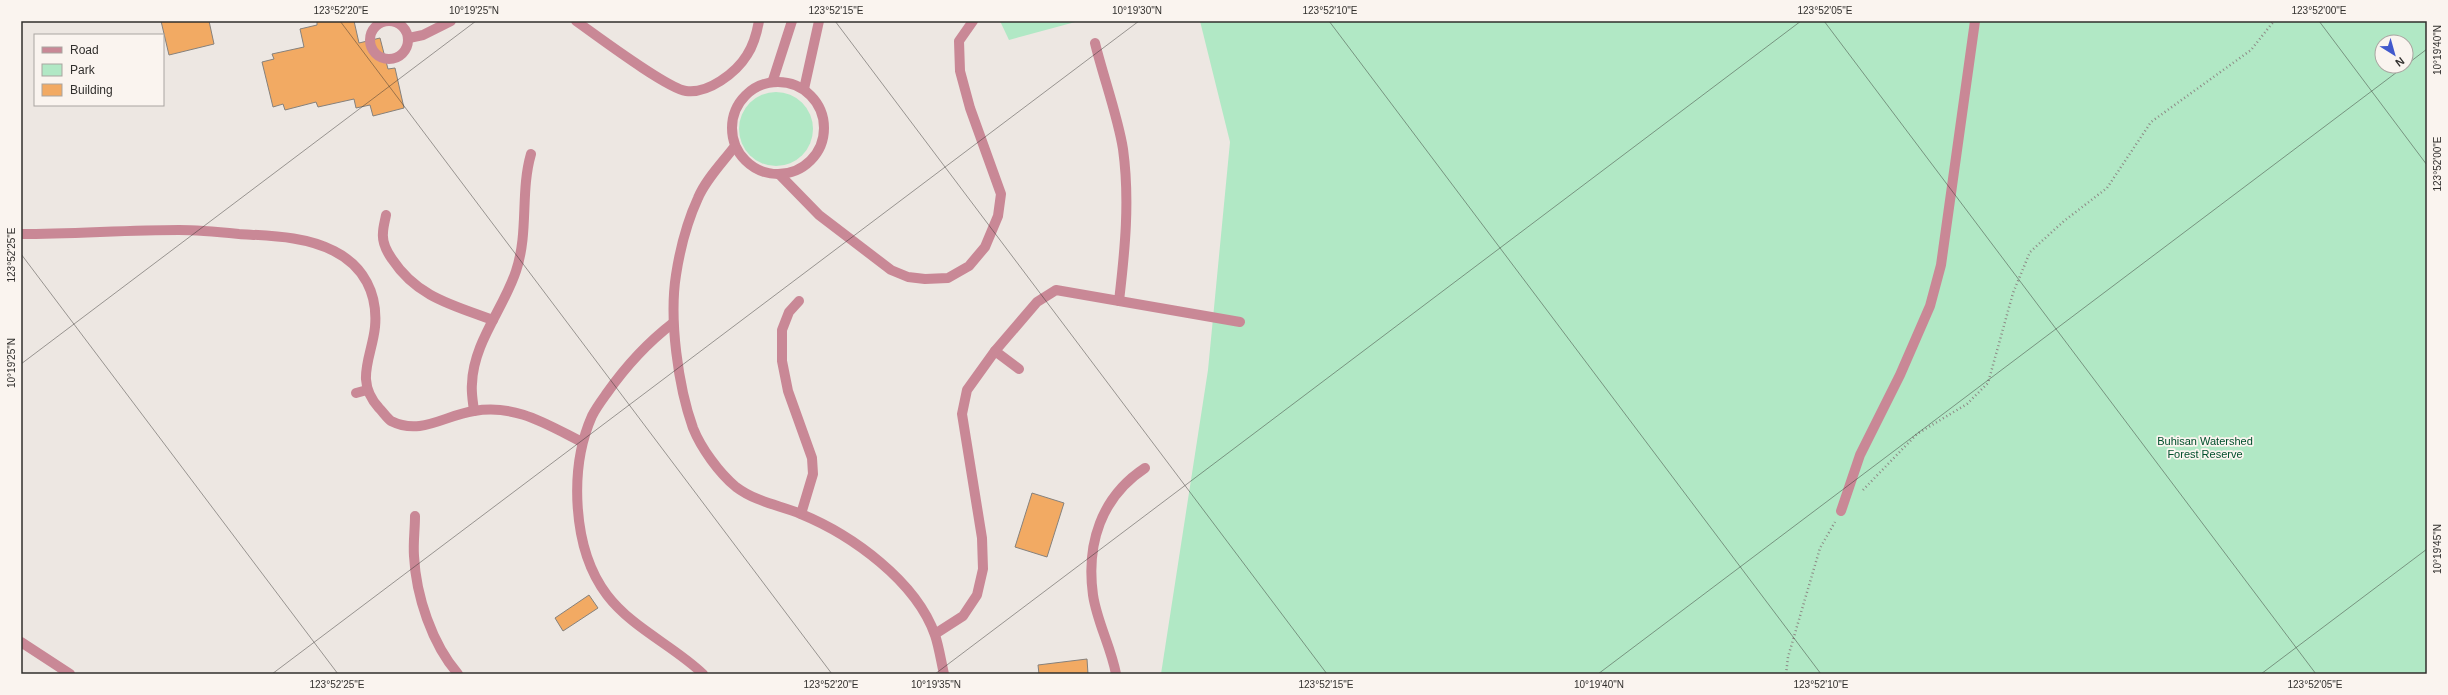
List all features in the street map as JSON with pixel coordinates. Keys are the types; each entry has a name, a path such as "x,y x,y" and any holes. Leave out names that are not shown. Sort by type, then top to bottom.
{"street":[{"path":"409,38 424,36 451,21"},
{"path":"576,21 668,83 686,91 701,90 715,84 732,71 747,55 759,21"},
{"path":"773,80 792,21"},
{"path":"804,89 818,21"},
{"path":"779,174 819,214 891,270 908,277 925,279 948,278 969,266 985,247 998,216 1001,194 970,108 960,71 959,41 973,21"},
{"path":"1841,511 1860,455 1900,375 1932,299 1942,257 1975,21"},
{"path":"1095,43 1122,148 1126,183 1127,233 1119,301"},
{"path":"773,80 804,89 818,104 823,114 824,135 821,146 809,163 789,173 779,174 761,171 753,167 735,146 732,136 733,122 738,104 753,89 773,80"},
{"path":"735,146 698,196 689,222 675,276 673,323 684,399 694,429 713,461 736,486 758,500 800,514 865,551 900,578 919,604 934,634 944,674"},
{"path":"474,411 472,384 474,365 492,320 516,271 526,228 526,170 531,154"},
{"path":"386,215 382,234 387,250 399,270 418,289 432,298 492,320"},
{"path":"21,234 180,230 266,236 311,241 335,251 367,279 375,299 375,328 365,363 367,390 376,405 390,420 408,426 423,427 474,411 511,411 532,416 582,442"},
{"path":"934,634 963,616 977,595 983,569 982,538 962,414 967,390 995,351 1037,302 1056,290 1240,322"},
{"path":"800,301 789,312 782,330 782,361 788,391 812,458 813,474 800,514"},
{"path":"673,323 637,354 593,414 582,442 578,519 594,573 608,596 623,610 703,674"},
{"path":"995,351 1019,369"},
{"path":"356,393 367,390"},
{"path":"1116,674 1111,650 1093,596 1091,566 1094,534 1120,488 1145,468"},
{"path":"415,516 414,556 417,579 425,610 445,659 458,674"},
{"path":"21,642 70,674"}],"path":[{"path":"1786,674 1788,657 1820,548 1841,511 1917,434 1967,404 1988,383 2013,293 2030,252 2064,221 2107,188 2151,122 2251,50 2274,21"}],"green space":[{"path":"1000,21 1079,21 1009,40"},
{"name":"Buhisan Watershed Forest Reserve","path":"1200,21 2427,21 2427,674 1161,674 1208,370 1230,142"},
{"path":"776,92 790,95 802,103 810,115 813,129 810,143 802,155 790,163 776,166 762,163 750,155 742,143 739,129 742,115 750,103 762,95"}],"building":[{"path":"161,21 209,21 214,44 169,55"},
{"path":"317,21 354,21 359,43 380,38 388,69 395,68 404,108 373,116 370,105 356,108 354,99 318,107 316,102 285,110 283,104 273,107 262,62 274,59 272,54 304,47 300,29 317,25"},
{"path":"1032,493 1064,503 1047,557 1015,547"},
{"path":"589,595 598,608 563,631 555,618"},
{"path":"1087,659 1088,674 1039,674 1038,665"}]}
